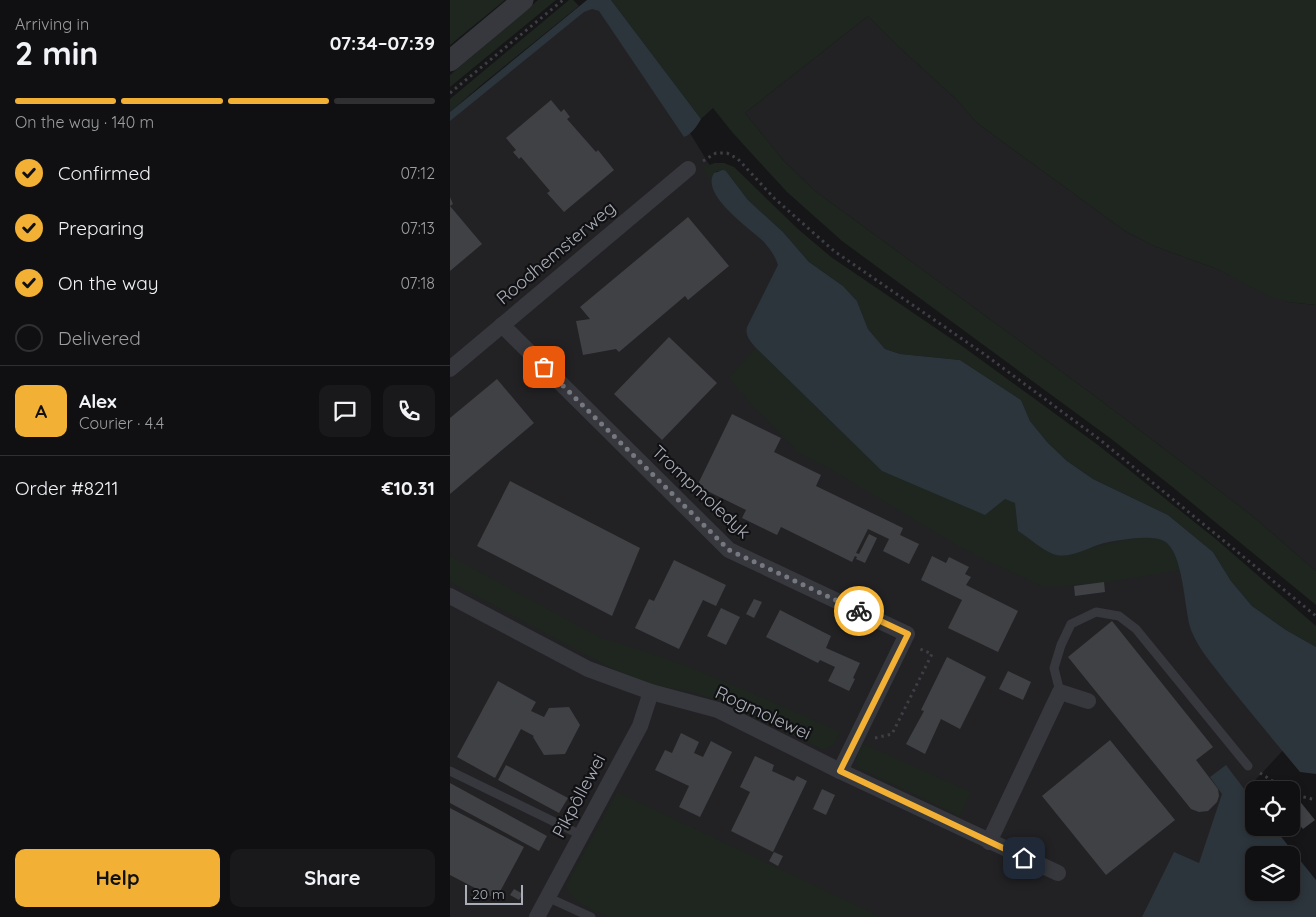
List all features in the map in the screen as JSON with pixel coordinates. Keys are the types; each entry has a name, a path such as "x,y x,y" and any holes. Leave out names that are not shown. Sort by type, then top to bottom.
{"street":[{"path":"450,60 524,0"},
{"name":"Roodhemsterweg","path":"450,369 688,169"},
{"name":"Trompmoledyk","path":"502,325 729,550 908,634 904,641"},
{"name":"Rogmolewei","path":"450,596 588,669 651,692 718,710 840,771 1058,873"},
{"path":"840,771 904,641"},
{"name":"Pikpôllewei","path":"537,917 640,726 651,692"},
{"path":"989,842 1060,692 1088,701"}],"lane":[{"path":"1060,692 1054,668 1061,645 1071,624 1096,612 1118,616 1136,630 1248,766"},
{"path":"450,770 581,835"},
{"path":"548,897 591,917"}],"path":[{"path":"450,93 563,0"},
{"path":"688,169 716,153 727,153 738,159 774,198 834,252 984,354 1099,438 1316,616"},
{"path":"855,742 892,734 932,654 904,641"},
{"path":"1248,766 1272,781"},
{"path":"1300,796 1316,800"}],"shaded area":[{"path":"450,0 505,0 450,45"},
{"path":"538,0 556,0 450,87 450,75"},
{"path":"569,0 573,0 579,6 450,112 450,99"},
{"path":"587,0 611,0 701,119 692,132 684,137 599,11 592,9 584,12 450,121 450,112"},
{"path":"593,0 685,125 728,195 869,357 1173,533 1299,733 1255,781 1245,781 1245,791 1236,801 1245,814 1245,836 1254,836 1254,846 1245,846 1245,901 1300,901 1316,917 450,917 450,117"},
{"path":"611,0 1316,0 1316,305 1288,302 1271,297 1217,269 1154,246 1125,231 977,123 957,100 868,16 745,113 784,161 815,191 1092,394 1250,514 1316,571 1316,605 1110,438 842,241 787,192 732,132 713,108 701,119"},
{"path":"868,16 957,100 977,123 1125,231 1154,246 1217,269 1288,302 1316,305 1316,571 1250,514 1092,394 815,191 784,161 745,113"},
{"path":"715,163 724,163 734,167 798,229 831,257 962,346 1098,445 1217,540 1316,626 1316,647 1286,630 1252,606 1231,581 1213,552 1168,515 1093,479 1067,461 1048,443 1030,421 1021,400 960,360 900,354 885,349 868,329 857,301 843,286 809,262 783,232 748,200 726,171 717,171 712,176 712,185 703,167"},
{"path":"726,171 748,200 783,232 809,262 843,286 857,301 868,329 885,349 900,354 960,360 1021,400 1030,421 1048,443 1067,461 1093,479 1168,515 1213,552 1231,581 1252,606 1286,630 1316,647 1316,774 1300,772 1202,651 1191,630 1176,557 1171,547 1164,541 1152,538 1135,538 1104,543 1072,554 1053,554 1018,531 1015,503 1005,499 985,515 882,471 756,348 747,336 747,327 778,265 764,242 728,211 714,191 712,182 714,173"},
{"path":"756,348 882,471 1005,498 1015,503 1018,531 1066,555 1132,539 1157,539 1166,542 1171,548 1180,570 1104,583 1044,587 977,556 839,474 799,453 751,404 729,378"},
{"path":"450,556 601,638 693,669 840,732 834,745 824,750 724,703 695,693 635,681 450,582"},
{"path":"861,743 971,792 960,816 859,768 856,760"},
{"path":"1226,765 1245,790 1245,836 1280,836 1289,846 1245,846 1245,901 1300,901 1300,860 1316,880 1316,917 1142,917 1174,852 1199,863 1222,794 1210,777"},
{"path":"617,792 881,917 610,917 590,908 573,897 566,886"}],"building":[{"path":"551,100 561,112 564,109 570,117 567,119 596,152 598,150 614,170 564,212 547,193 550,191 521,157 519,159 513,152 516,150 506,138"},
{"path":"450,206 482,244 450,271"},
{"path":"688,217 729,266 688,300 685,296 619,352 616,349 583,355 576,321 590,319 580,307"},
{"path":"669,337 717,383 662,440 614,394"},
{"path":"497,379 534,423 450,494 450,418"},
{"path":"732,414 781,438 774,452 821,475 816,486 903,528 900,535 919,544 909,564 883,551 889,539 868,529 856,553 859,554 869,534 877,538 865,563 856,559 857,557 855,556 852,562 781,527 777,535 742,518 746,510 697,486"},
{"path":"510,481 640,548 612,616 477,546"},
{"path":"932,556 946,563 949,557 969,567 965,574 971,577 966,585 1018,611 998,652 948,628 962,600 921,580"},
{"path":"674,560 726,585 716,606 703,600 679,649 635,628 649,599 654,601"},
{"path":"1104,582 1105,592 1075,596 1074,586"},
{"path":"754,599 762,602 754,618 746,614"},
{"path":"721,608 740,617 726,645 707,636"},
{"path":"780,610 831,636 826,648 860,663 849,691 828,681 835,667 820,660 818,663 766,637"},
{"path":"1112,621 1213,747 1196,760 1218,789 1219,796 1217,802 1208,811 1199,812 1191,809 1068,657"},
{"path":"947,657 986,677 960,729 941,719 925,754 906,744 924,711 921,710"},
{"path":"1008,671 1031,682 1023,700 999,689"},
{"path":"498,681 536,702 531,711 544,717 549,708 569,707 580,725 565,754 544,755 534,736 521,729 495,778 457,757"},
{"path":"681,733 699,742 694,753 703,757 711,741 732,752 700,817 679,807 689,786 655,770 665,750 672,753"},
{"path":"1110,740 1175,820 1106,875 1042,796"},
{"path":"755,756 774,765 772,771 794,781 797,776 807,781 773,852 731,831 750,792 740,787"},
{"path":"506,765 568,798 559,813 498,780"},
{"path":"450,783 547,836 539,851 450,803"},
{"path":"822,789 835,795 826,815 813,809"},
{"path":"1300,801 1315,820 1303,829 1300,826"},
{"path":"450,808 524,847 496,899 450,875"},
{"path":"774,852 783,856 778,866 769,861"},
{"path":"514,889 523,894 519,900 510,895"}],"way so far":[{"path":"544,367 729,550 859,611"}],"route":[{"path":"859,611 908,634 840,771 1024,858"}]}
